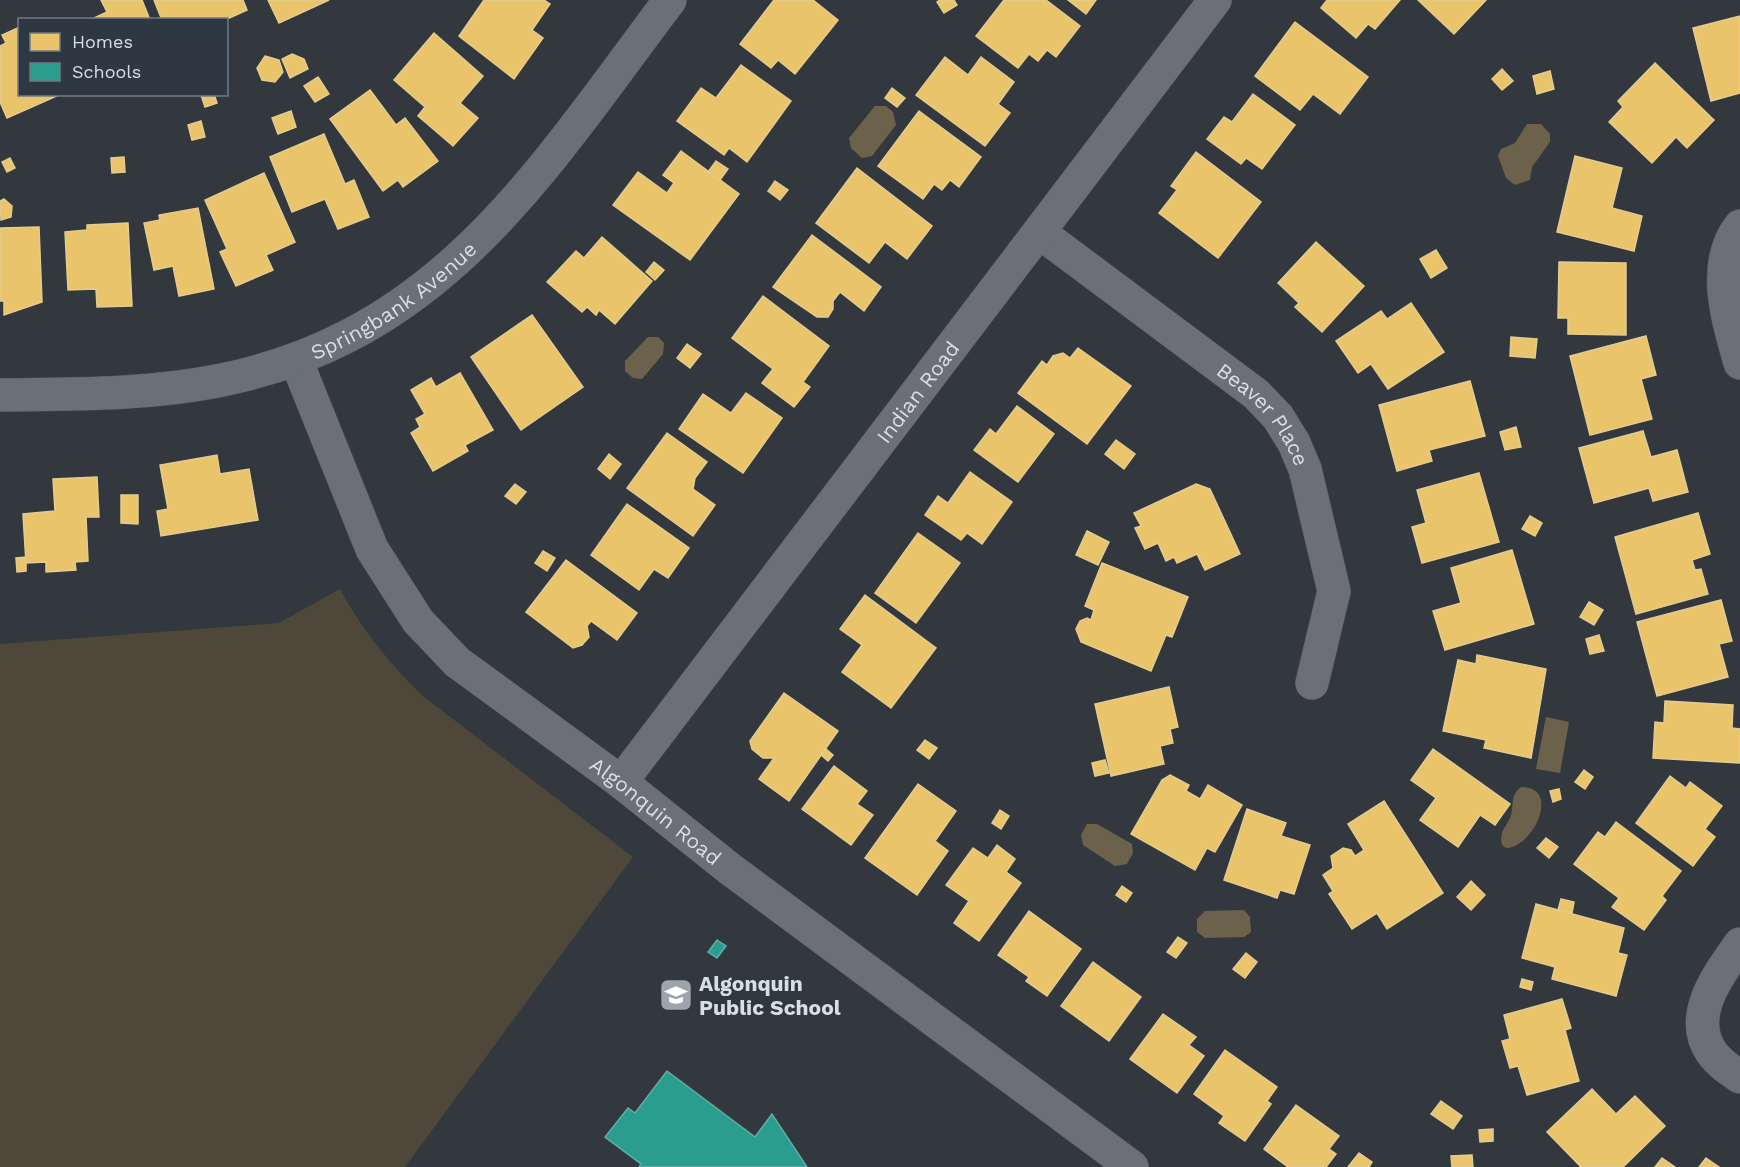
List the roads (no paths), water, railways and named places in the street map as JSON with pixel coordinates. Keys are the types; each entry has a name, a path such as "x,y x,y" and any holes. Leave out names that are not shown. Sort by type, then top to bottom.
{"main road":[{"name":"Springbank Avenue","path":"0,395 161,390 216,381 296,360 380,317 417,294 455,263 557,154 670,0"}],"street":[{"name":"Indian Road","path":"621,782 1215,0"},
{"path":"1740,226 1732,236 1723,270 1725,297 1740,363"},
{"name":"Beaver Place","path":"1039,232 1256,394 1278,417 1294,443 1305,469 1334,591 1312,683"},
{"name":"Algonquin Road","path":"296,360 372,549 418,621 457,662 621,782 730,869 1132,1167"},
{"path":"1740,944 1715,979 1705,1003 1703,1030 1711,1051 1740,1077"}],"place":[{"name":"Algonquin Public School","path":"676,995"}]}
